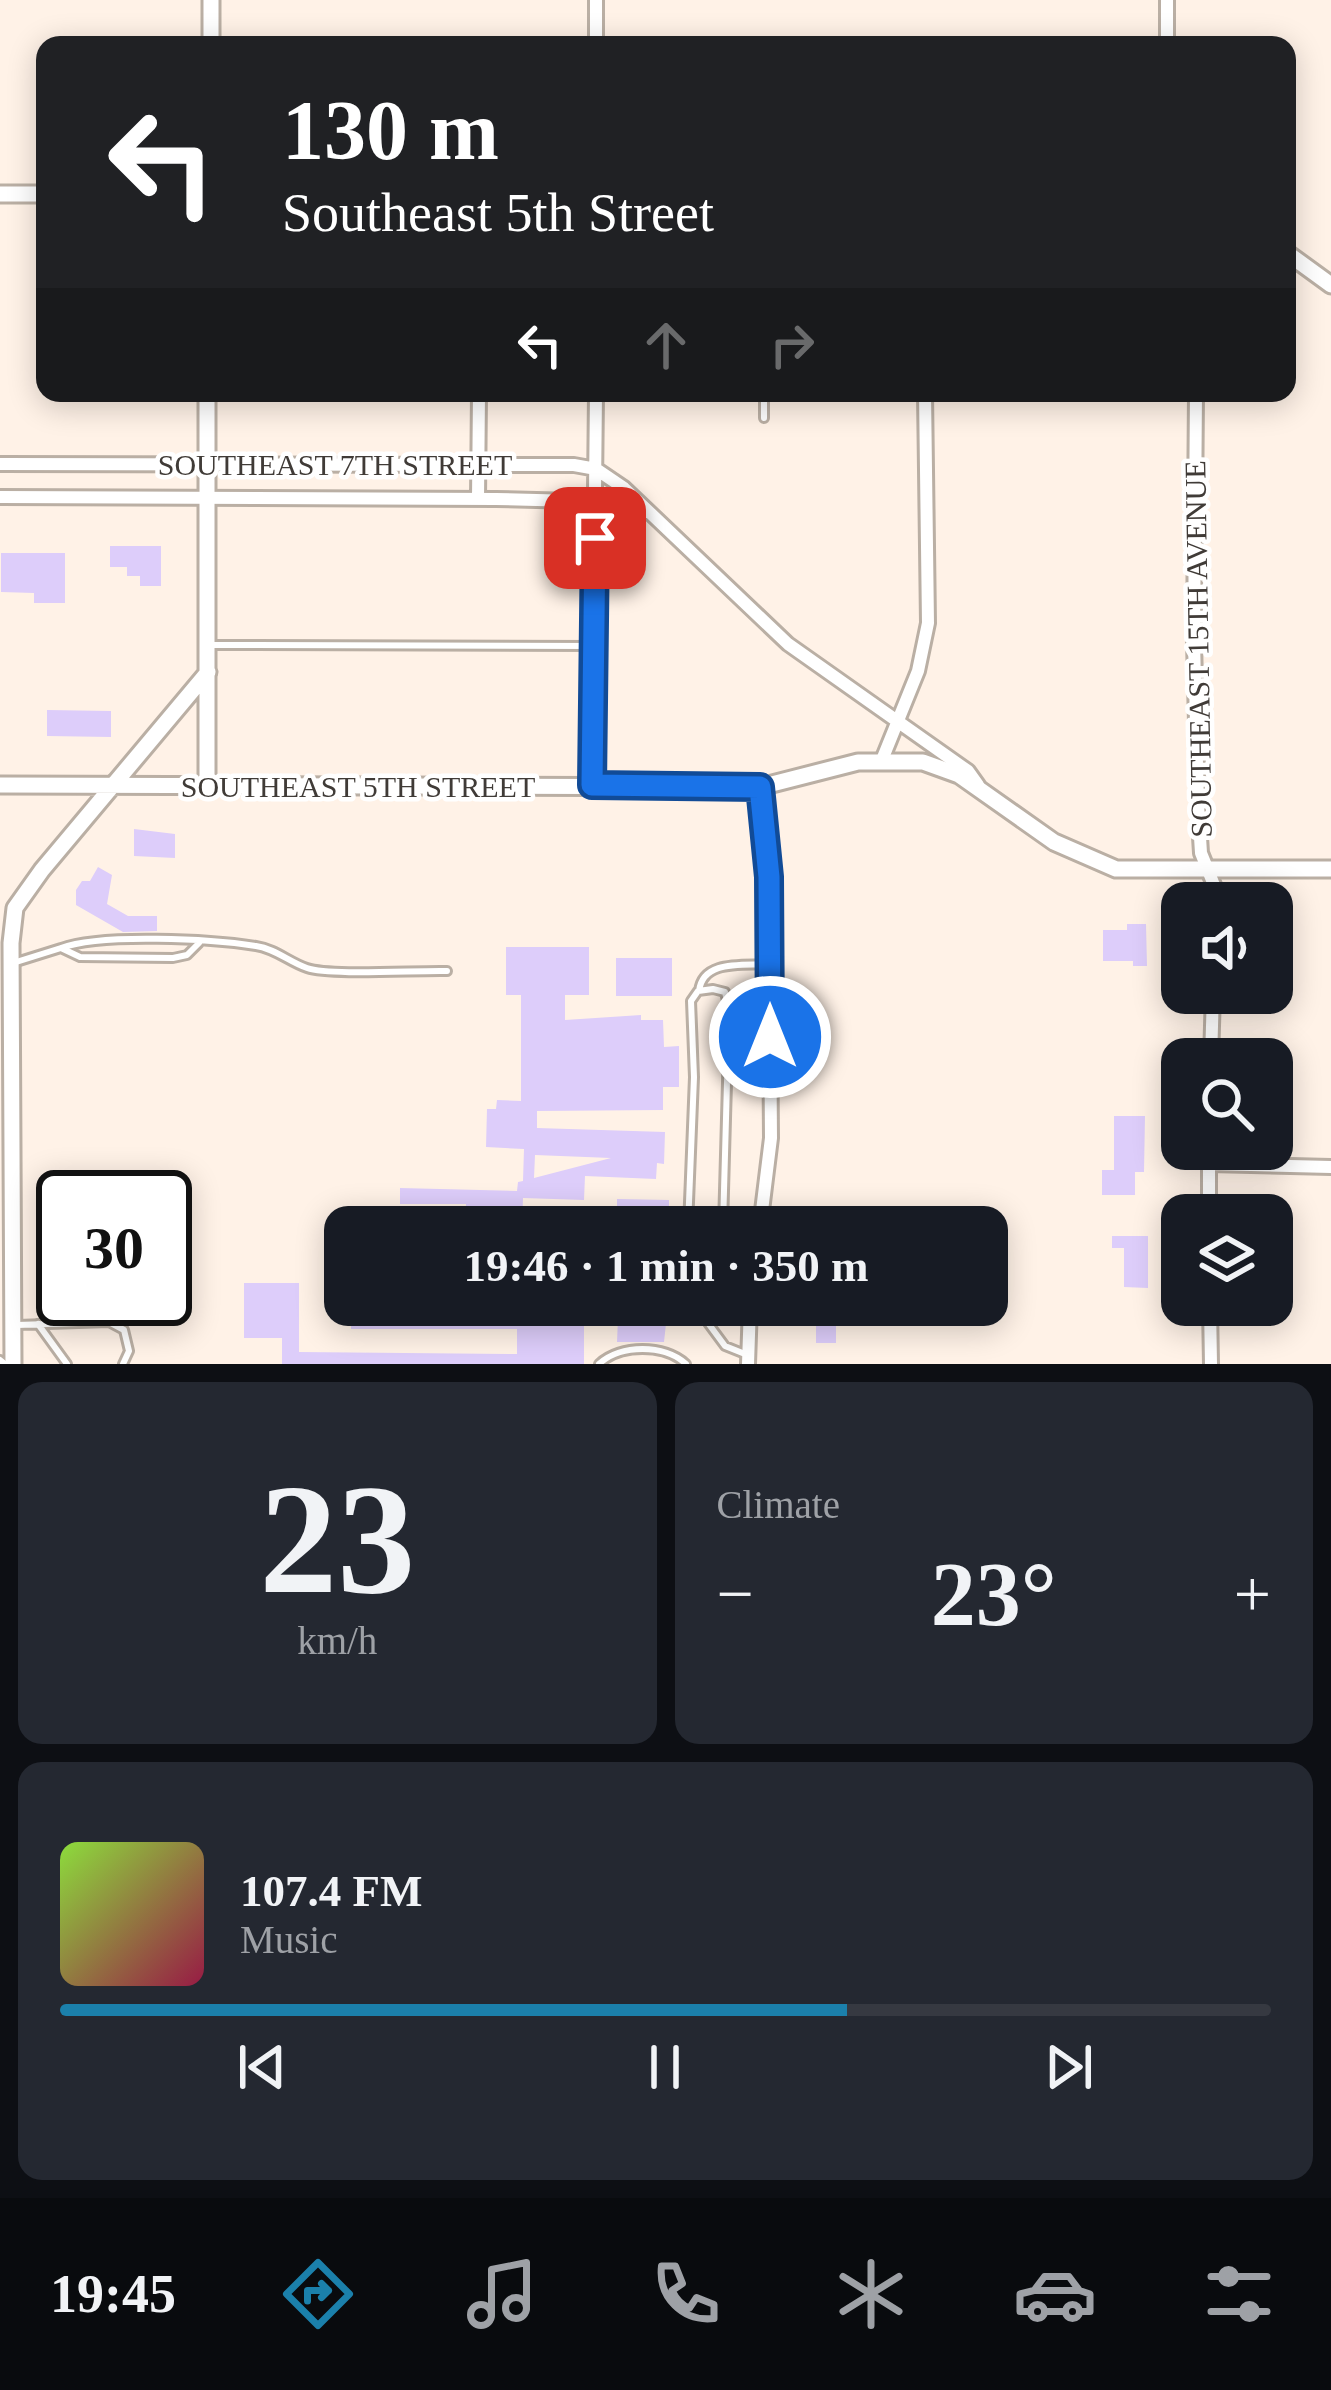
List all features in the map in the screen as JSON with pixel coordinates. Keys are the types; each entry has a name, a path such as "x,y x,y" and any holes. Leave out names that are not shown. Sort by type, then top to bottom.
{"street":[{"path":"211,36 212,0"},
{"path":"596,0 596,36"},
{"path":"1167,0 1167,36"},
{"path":"0,194 36,194"},
{"path":"1296,260 1331,285"},
{"path":"207,402 207,786"},
{"path":"478,499 479,402"},
{"path":"592,785 596,402"},
{"path":"883,760 918,671 928,623 925,402"},
{"name":"SOUTHEAST 15TH AVENUE","path":"1196,402 1198,805 1204,867 1212,882"},
{"name":"SOUTHEAST 7TH STREET","path":"0,464 596,469"},
{"path":"596,469 654,514 788,644 968,771 982,791"},
{"name":"SOUTHEAST 7TH STREET","path":"0,497 596,502 624,504 654,514"},
{"path":"6,1363 13,1324 6,1168 15,908 208,672"},
{"name":"SOUTHEAST 5TH STREET","path":"0,785 760,787 845,765 922,762 959,775 1054,842 1116,869 1331,869"},
{"path":"760,787 769,877 770,964 770,1138 762,1206"},
{"path":"1293,1166 1331,1167"},
{"path":"748,1360 749,1326"},
{"path":"1210,1326 1211,1364"}],"lane":[{"path":"764,402 764,418"},
{"path":"208,645 594,646"},
{"path":"12,964 75,943 199,943 258,946 309,969 447,971"},
{"path":"62,948 80,957 172,958 187,956 199,943"},
{"path":"689,1206 692,1001 700,978 711,968 770,964"},
{"path":"699,991 725,992 729,1010 724,1206"},
{"path":"13,1324 36,1324"},
{"path":"40,1326 68,1364"},
{"path":"116,1326 124,1330 129,1351 124,1364"},
{"path":"710,1326 725,1346 748,1360"},
{"path":"599,1364 621,1350 666,1352 686,1364"}],"building":[{"path":"110,546 161,546 161,586 140,586 140,576 127,576 127,567 110,567"},
{"path":"1,553 65,553 65,603 34,603 34,593 1,592"},
{"path":"47,710 111,711 111,737 47,736"},
{"path":"134,829 175,834 175,858 134,856"},
{"path":"98,867 112,875 107,904 128,916 157,916 157,931 123,932 76,905 76,890 82,881 90,881"},
{"path":"1127,924 1146,924 1147,966 1103,961 1103,930 1127,930"},
{"path":"506,947 589,947 589,995 565,995 565,1020 641,1015 641,1020 663,1020 664,1047 679,1046 679,1087 663,1087 663,1110 537,1111 537,1128 665,1132 664,1164 657,1163 656,1179 585,1176 584,1200 523,1198 523,1206 400,1204 400,1188 517,1191 518,1182 523,1181 524,1149 486,1147 487,1109 496,1109 497,1100 521,1101 521,995 506,995","holes":["535,1155 611,1158 534,1178"]},
{"path":"616,958 672,958 672,996 616,996"},
{"path":"1114,1116 1145,1116 1144,1172 1135,1172 1135,1195 1102,1195 1102,1170 1114,1170"},
{"path":"617,1199 669,1200 669,1206 617,1206"},
{"path":"1112,1236 1148,1236 1148,1288 1124,1287 1124,1248 1112,1248"},
{"path":"244,1283 299,1283 299,1352 517,1354 517,1329 351,1326 584,1326 584,1364 282,1364 282,1338 244,1338"},
{"path":"618,1326 666,1326 664,1342 617,1342"},
{"path":"816,1326 836,1326 836,1343 816,1343"}],"route":[{"path":"595,538 592,785 760,787 769,877 770,1037"}]}
